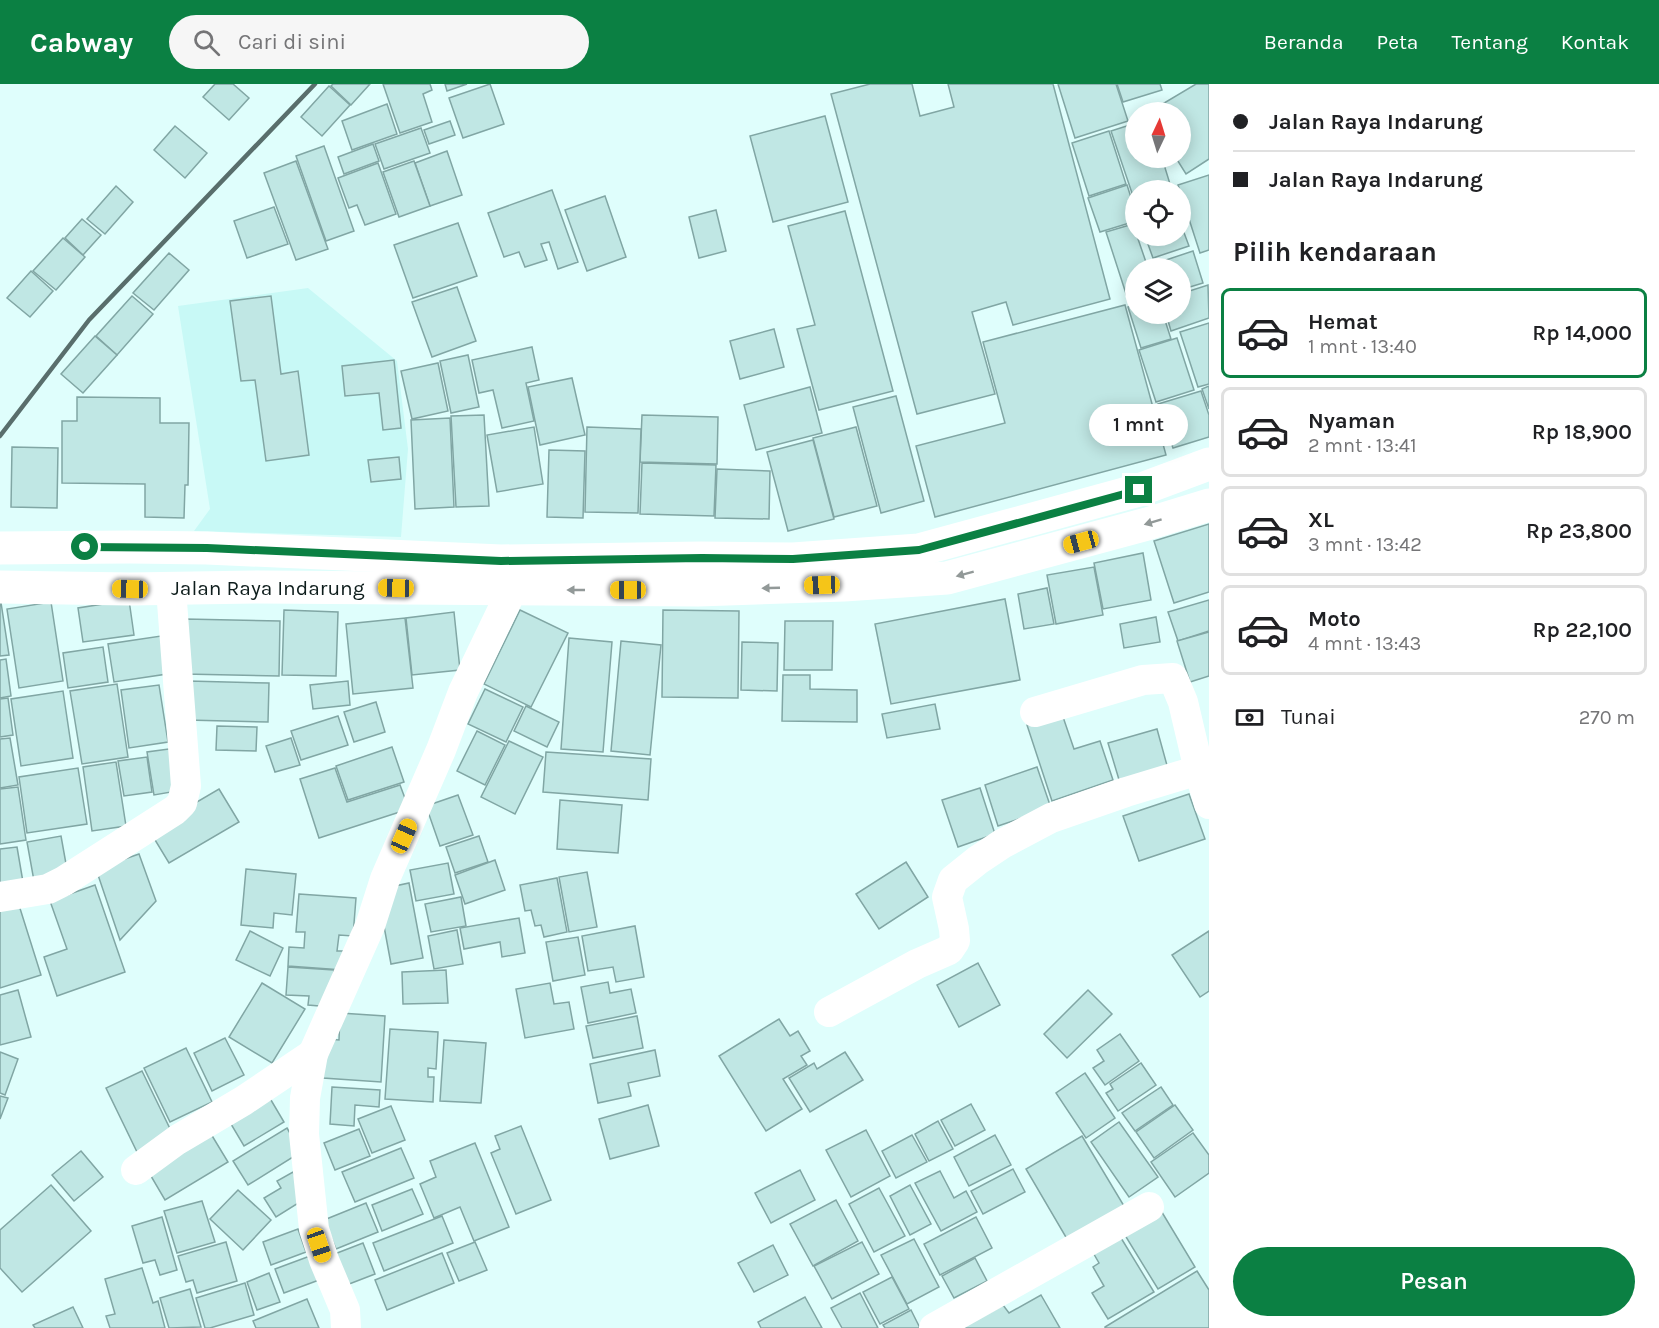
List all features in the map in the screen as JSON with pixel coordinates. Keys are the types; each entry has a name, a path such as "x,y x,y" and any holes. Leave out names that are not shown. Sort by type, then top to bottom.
{"highway":[{"name":"Jalan Raya Indarung","path":"9,548 207,548 501,561 793,559 919,550 1139,490 1209,464"},
{"name":"Jalan Raya Indarung","path":"0,587 734,589 947,578 1148,524 1209,505"},
{"path":"130,547 130,589"}],"street":[{"path":"0,897 48,889 64,881 175,810 182,803 186,786 171,589"},
{"path":"346,1328 345,1310 314,1229 304,1134 305,1098 313,1054 370,926 385,879 441,750 463,692 512,590"},
{"path":"1035,712 1143,680 1173,678 1184,702 1204,767 1209,804"},
{"path":"829,1012 917,964 949,950 955,941 947,897 953,880 986,854 1051,818 1204,767"},
{"path":"136,1170 177,1140 243,1101 313,1054"},
{"path":"934,1328 1149,1207"}],"shaded area":[{"path":"308,288 397,361 408,449 401,537 194,531 210,509 178,306"}],"building":[{"path":"215,84 233,84 249,98 229,120 203,97"},
{"path":"333,84 370,84 351,105 331,86"},
{"path":"383,84 430,84 432,90 423,94 432,122 400,133"},
{"path":"445,84 467,84 447,91"},
{"path":"490,84 504,124 463,138 449,98"},
{"path":"870,84 912,84 920,116 954,107 948,84 1053,84 1110,299 1013,325 1006,302 972,312 995,394 917,414 831,94"},
{"path":"1058,84 1116,84 1125,112 1125,122 1075,138"},
{"path":"1117,84 1160,84 1162,90 1123,102"},
{"path":"1196,84 1209,84 1209,159 1186,174 1182,168 1191,168 1191,102 1166,102"},
{"path":"329,86 350,105 322,136 301,117"},
{"path":"387,104 397,134 352,150 342,121"},
{"path":"825,116 848,202 773,222 750,136"},
{"path":"450,121 455,135 429,144 424,130"},
{"path":"175,126 207,153 185,178 154,150"},
{"path":"1125,127 1125,168 1165,168 1169,180 1128,180 1111,131"},
{"path":"421,128 430,153 384,169 375,144"},
{"path":"1109,131 1125,184 1089,196 1072,143"},
{"path":"373,144 379,161 344,174 338,157"},
{"path":"324,146 354,231 326,241 296,156"},
{"path":"447,151 462,195 430,206 415,163"},
{"path":"296,161 328,249 296,260 264,173"},
{"path":"414,161 430,206 399,217 383,172"},
{"path":"378,163 396,214 365,225 357,205 349,208 338,178"},
{"path":"1209,175 1209,250 1200,253 1191,225 1191,181"},
{"path":"116,186 133,202 105,234 87,219"},
{"path":"1125,186 1125,224 1100,232 1088,198"},
{"path":"552,190 578,262 558,269 549,242 541,244 547,260 525,267 519,252 504,257 488,213"},
{"path":"605,196 626,257 587,271 565,210"},
{"path":"274,207 288,244 247,258 234,221"},
{"path":"716,210 726,251 699,258 689,217"},
{"path":"845,211 893,391 819,410 797,329 815,325 788,226"},
{"path":"82,219 101,235 83,255 65,238"},
{"path":"458,223 477,276 413,298 394,245"},
{"path":"1125,226 1125,246 1140,246 1145,258 1125,258 1125,291 1106,232"},
{"path":"63,238 85,257 56,290 33,271"},
{"path":"1149,246 1189,246 1153,258"},
{"path":"1193,251 1203,283 1191,287 1191,258 1172,258"},
{"path":"169,253 189,270 154,310 133,293"},
{"path":"31,271 53,291 30,317 7,298"},
{"path":"1208,285 1209,318 1171,331 1169,324 1191,324 1191,290"},
{"path":"457,287 476,341 432,357 412,302"},
{"path":"132,296 153,314 117,355 96,336"},
{"path":"271,296 281,374 298,371 309,455 266,461 255,380 241,381 230,301"},
{"path":"1125,305 1125,324 1130,324 1166,455 935,517 916,446 1005,423 983,342"},
{"path":"1209,323 1209,384 1198,387 1180,332"},
{"path":"1133,324 1166,324 1171,339 1141,348"},
{"path":"774,329 784,367 740,379 730,341"},
{"path":"95,336 117,355 83,393 61,374"},
{"path":"1177,338 1194,390 1156,402 1139,350"},
{"path":"532,347 539,380 526,383 534,421 502,428 493,390 479,393 472,360"},
{"path":"468,355 479,407 451,413 440,361"},
{"path":"394,360 401,428 383,430 379,393 345,396 342,366"},
{"path":"438,363 448,411 412,419 401,371"},
{"path":"572,378 585,435 540,445 528,387"},
{"path":"1209,386 1209,409 1202,389"},
{"path":"810,387 822,433 756,450 744,405"},
{"path":"1201,391 1209,415 1209,437 1173,448 1158,404"},
{"path":"896,396 924,501 881,513 853,407"},
{"path":"77,397 160,398 160,423 189,423 188,485 185,485 184,518 145,517 145,484 62,483 62,421 77,421"},
{"path":"484,415 489,506 456,507 451,416"},
{"path":"642,415 718,417 717,464 640,462"},
{"path":"450,418 454,507 415,509 411,420"},
{"path":"534,427 543,484 497,492 487,435"},
{"path":"587,427 641,429 638,513 585,512"},
{"path":"856,427 877,506 834,517 813,438"},
{"path":"813,440 834,519 788,531 767,452"},
{"path":"12,447 58,448 57,508 11,507"},
{"path":"549,450 585,451 583,518 547,517"},
{"path":"399,457 401,479 371,482 368,460"},
{"path":"642,463 716,465 714,516 640,514"},
{"path":"717,469 770,471 769,519 715,518"},
{"path":"1209,524 1209,592 1174,603 1154,541"},
{"path":"1143,553 1151,600 1103,609 1094,563"},
{"path":"1094,567 1103,615 1056,624 1047,575"},
{"path":"1047,588 1054,624 1024,629 1018,594"},
{"path":"0,596 9,655 0,656"},
{"path":"1005,599 1020,680 891,704 875,624"},
{"path":"129,600 134,635 83,642 78,608"},
{"path":"1209,600 1209,631 1178,641 1168,612"},
{"path":"51,602 63,681 19,688 7,609"},
{"path":"284,610 338,612 336,676 282,675"},
{"path":"520,610 568,633 531,707 484,684"},
{"path":"663,610 739,611 738,698 662,697"},
{"path":"454,612 460,670 412,675 406,618"},
{"path":"1156,617 1160,642 1124,648 1120,624"},
{"path":"405,618 413,688 353,694 346,624"},
{"path":"185,619 280,621 279,676 184,674"},
{"path":"785,621 833,621 832,670 784,670"},
{"path":"1209,632 1209,676 1190,682 1177,641"},
{"path":"161,636 167,674 114,682 108,644"},
{"path":"569,638 612,642 603,752 561,749"},
{"path":"621,641 661,645 650,755 611,751"},
{"path":"742,642 778,643 777,691 741,690"},
{"path":"103,647 108,682 68,688 63,653"},
{"path":"6,659 11,696 0,698 0,660"},
{"path":"783,675 810,675 810,689 857,690 857,722 782,721"},
{"path":"188,681 269,683 268,722 187,720"},
{"path":"348,681 350,705 313,709 310,685"},
{"path":"117,684 128,757 82,764 70,691"},
{"path":"159,685 168,742 129,748 121,690"},
{"path":"485,689 523,707 506,742 468,724"},
{"path":"63,691 73,758 21,766 11,699"},
{"path":"8,698 13,735 0,737 0,699"},
{"path":"376,702 385,732 354,742 344,712"},
{"path":"935,704 940,729 887,738 882,714"},
{"path":"526,706 559,722 547,747 514,731"},
{"path":"1062,714 1074,749 1100,741 1113,780 1052,801 1027,725"},
{"path":"338,716 348,745 301,760 291,731"},
{"path":"217,726 257,727 256,751 216,750"},
{"path":"1157,729 1168,769 1120,783 1108,743"},
{"path":"477,731 505,745 485,785 457,771"},
{"path":"10,738 18,785 0,788 0,739"},
{"path":"291,738 300,765 275,772 266,746"},
{"path":"509,741 543,757 515,814 481,797"},
{"path":"392,747 404,782 348,800 336,766"},
{"path":"176,748 183,790 154,795 147,752"},
{"path":"546,752 651,759 648,800 543,792"},
{"path":"147,757 152,792 124,796 118,761"},
{"path":"116,762 126,826 92,831 83,767"},
{"path":"1037,767 1051,808 998,826 985,785"},
{"path":"78,768 87,824 27,833 19,777"},
{"path":"335,768 347,802 400,785 409,809 319,838 300,779"},
{"path":"18,787 26,840 0,844 0,789"},
{"path":"980,788 995,834 958,847 942,800"},
{"path":"219,789 239,822 169,863 149,830"},
{"path":"1189,794 1205,839 1139,861 1123,816"},
{"path":"458,795 473,835 440,846 426,806"},
{"path":"560,800 622,805 618,853 557,849"},
{"path":"61,836 68,875 34,881 27,842"},
{"path":"479,836 488,862 455,873 446,847"},
{"path":"17,847 23,882 0,886 0,849"},
{"path":"139,854 156,901 120,940 96,869"},
{"path":"495,860 505,890 465,904 455,875"},
{"path":"906,862 928,897 879,929 856,894"},
{"path":"448,863 454,894 416,901 410,870"},
{"path":"246,869 296,874 292,915 274,913 273,928 241,925"},
{"path":"587,872 597,927 569,932 559,877"},
{"path":"557,878 567,932 544,937 541,925 535,926 531,910 525,911 520,885"},
{"path":"409,883 423,958 391,964 381,910 386,888"},
{"path":"95,885 125,972 57,996 44,957 67,949 50,901"},
{"path":"299,894 356,898 353,936 339,935 337,951 345,951 343,970 288,966 289,947 304,948 305,932 296,932"},
{"path":"461,897 466,926 431,932 425,904"},
{"path":"18,902 41,975 0,988 0,907"},
{"path":"519,918 525,953 502,957 500,942 464,949 460,928"},
{"path":"635,926 644,977 616,982 613,967 588,971 582,936"},
{"path":"457,930 463,964 434,969 428,936"},
{"path":"250,931 283,948 270,976 236,960"},
{"path":"1209,931 1209,991 1200,997 1172,955"},
{"path":"578,937 585,975 553,981 546,942"},
{"path":"978,963 1000,1005 959,1027 937,985"},
{"path":"288,967 334,970 331,1007 308,1005 309,996 286,995"},
{"path":"446,970 448,1003 403,1004 402,972"},
{"path":"608,982 610,993 631,989 636,1013 588,1023 581,987"},
{"path":"262,983 305,1009 272,1063 229,1037"},
{"path":"550,983 554,1004 569,1002 574,1029 525,1038 516,989"},
{"path":"18,990 31,1037 0,1045 0,995"},
{"path":"1088,990 1112,1014 1067,1058 1044,1034"},
{"path":"340,1013 385,1016 381,1082 323,1078 326,1039 339,1040"},
{"path":"637,1016 643,1048 593,1058 586,1026"},
{"path":"779,1019 790,1036 798,1031 810,1051 801,1056 807,1065 783,1079 802,1109 766,1131 719,1056"},
{"path":"390,1029 438,1032 436,1069 428,1068 428,1077 434,1077 433,1102 385,1099"},
{"path":"1120,1034 1139,1061 1105,1085 1093,1068 1104,1061 1097,1050"},
{"path":"225,1038 244,1075 212,1091 194,1053"},
{"path":"444,1040 486,1043 481,1103 440,1101"},
{"path":"186,1048 212,1102 170,1122 144,1068"},
{"path":"655,1050 660,1076 628,1083 631,1096 598,1103 590,1064"},
{"path":"0,1052 18,1059 5,1095 0,1093"},
{"path":"845,1052 863,1080 810,1112 789,1078 814,1063 817,1069"},
{"path":"1141,1063 1156,1085 1118,1111 1106,1093 1113,1089 1110,1084"},
{"path":"142,1071 174,1137 138,1154 106,1088"},
{"path":"1085,1073 1115,1118 1086,1138 1056,1093"},
{"path":"332,1087 380,1090 379,1107 355,1105 354,1126 330,1124"},
{"path":"1161,1087 1173,1105 1135,1131 1122,1113"},
{"path":"268,1095 284,1122 244,1146 228,1119"},
{"path":"0,1096 8,1098 0,1119"},
{"path":"971,1104 985,1130 955,1146 941,1120"},
{"path":"648,1105 659,1146 610,1159 599,1119"},
{"path":"1175,1105 1193,1130 1154,1158 1136,1132"},
{"path":"391,1106 405,1140 372,1153 358,1119"},
{"path":"938,1121 953,1149 929,1161 915,1134"},
{"path":"1119,1122 1158,1177 1129,1197 1091,1142"},
{"path":"521,1126 551,1200 516,1214 491,1153 500,1149 495,1136"},
{"path":"287,1128 301,1152 248,1185 233,1161"},
{"path":"359,1129 370,1156 335,1170 324,1143"},
{"path":"866,1130 890,1176 851,1197 826,1150"},
{"path":"1193,1133 1209,1155 1209,1173 1175,1197 1151,1162"},
{"path":"211,1134 228,1162 165,1200 148,1171"},
{"path":"912,1135 927,1162 896,1178 882,1151"},
{"path":"995,1135 1011,1165 969,1186 954,1157"},
{"path":"1082,1136 1124,1206 1067,1239 1026,1169"},
{"path":"475,1143 509,1227 474,1241 460,1207 434,1218 420,1184 436,1177 430,1161"},
{"path":"401,1148 414,1178 355,1202 342,1172"},
{"path":"81,1151 103,1177 74,1201 52,1175"},
{"path":"1013,1169 1025,1192 983,1214 971,1191"},
{"path":"800,1170 815,1200 771,1223 755,1193"},
{"path":"940,1171 954,1198 966,1191 977,1212 941,1231 915,1183"},
{"path":"293,1172 308,1197 276,1217 264,1198 281,1188 277,1181"},
{"path":"51,1185 91,1231 22,1292 0,1268 0,1230"},
{"path":"910,1185 931,1224 910,1235 890,1196"},
{"path":"879,1188 905,1236 874,1252 849,1204"},
{"path":"412,1189 423,1214 382,1231 372,1205"},
{"path":"238,1190 271,1220 243,1250 210,1219"},
{"path":"836,1200 858,1241 813,1266 790,1224"},
{"path":"202,1201 215,1242 177,1253 164,1211"},
{"path":"366,1203 378,1232 336,1249 324,1220"},
{"path":"1160,1209 1195,1267 1158,1289 1123,1232"},
{"path":"442,1216 453,1243 384,1271 373,1243"},
{"path":"162,1217 177,1270 160,1275 155,1260 143,1263 132,1226"},
{"path":"976,1217 992,1248 940,1275 924,1244"},
{"path":"298,1229 306,1252 271,1265 263,1242"},
{"path":"1118,1233 1154,1292 1108,1319 1092,1293 1104,1286 1093,1267 1099,1263 1091,1249"},
{"path":"914,1239 939,1287 907,1304 881,1255"},
{"path":"226,1242 237,1281 197,1293 193,1280 186,1282 178,1256"},
{"path":"475,1242 487,1270 459,1281 447,1253"},
{"path":"862,1242 879,1274 832,1299 814,1266"},
{"path":"363,1243 375,1274 344,1286 332,1255"},
{"path":"773,1245 788,1275 754,1292 738,1263"},
{"path":"442,1253 454,1283 387,1310 375,1280"},
{"path":"310,1256 319,1280 284,1293 275,1269"},
{"path":"975,1258 987,1281 954,1298 942,1276"},
{"path":"142,1268 153,1303 158,1301 165,1328 110,1328 106,1316 115,1314 105,1279"},
{"path":"1197,1271 1209,1290 1209,1328 1105,1328 1105,1327"},
{"path":"269,1273 280,1302 257,1310 247,1282"},
{"path":"892,1277 909,1309 880,1324 863,1292"},
{"path":"245,1283 254,1315 205,1328 196,1298"},
{"path":"190,1289 201,1327 169,1328 160,1298"},
{"path":"860,1293 878,1328 842,1328 831,1308"},
{"path":"1041,1295 1060,1328 961,1328 1003,1305 1009,1313"},
{"path":"805,1297 822,1328 761,1328 758,1322"},
{"path":"307,1299 319,1328 256,1328 253,1321"},
{"path":"73,1307 83,1328 35,1328 33,1325"},
{"path":"911,1310 920,1328 885,1328 883,1325"}],"railway":[{"path":"0,436 89,320 315,84"}],"route":[{"path":"85,547 207,548 501,561 793,559 919,550 1139,490"}]}
